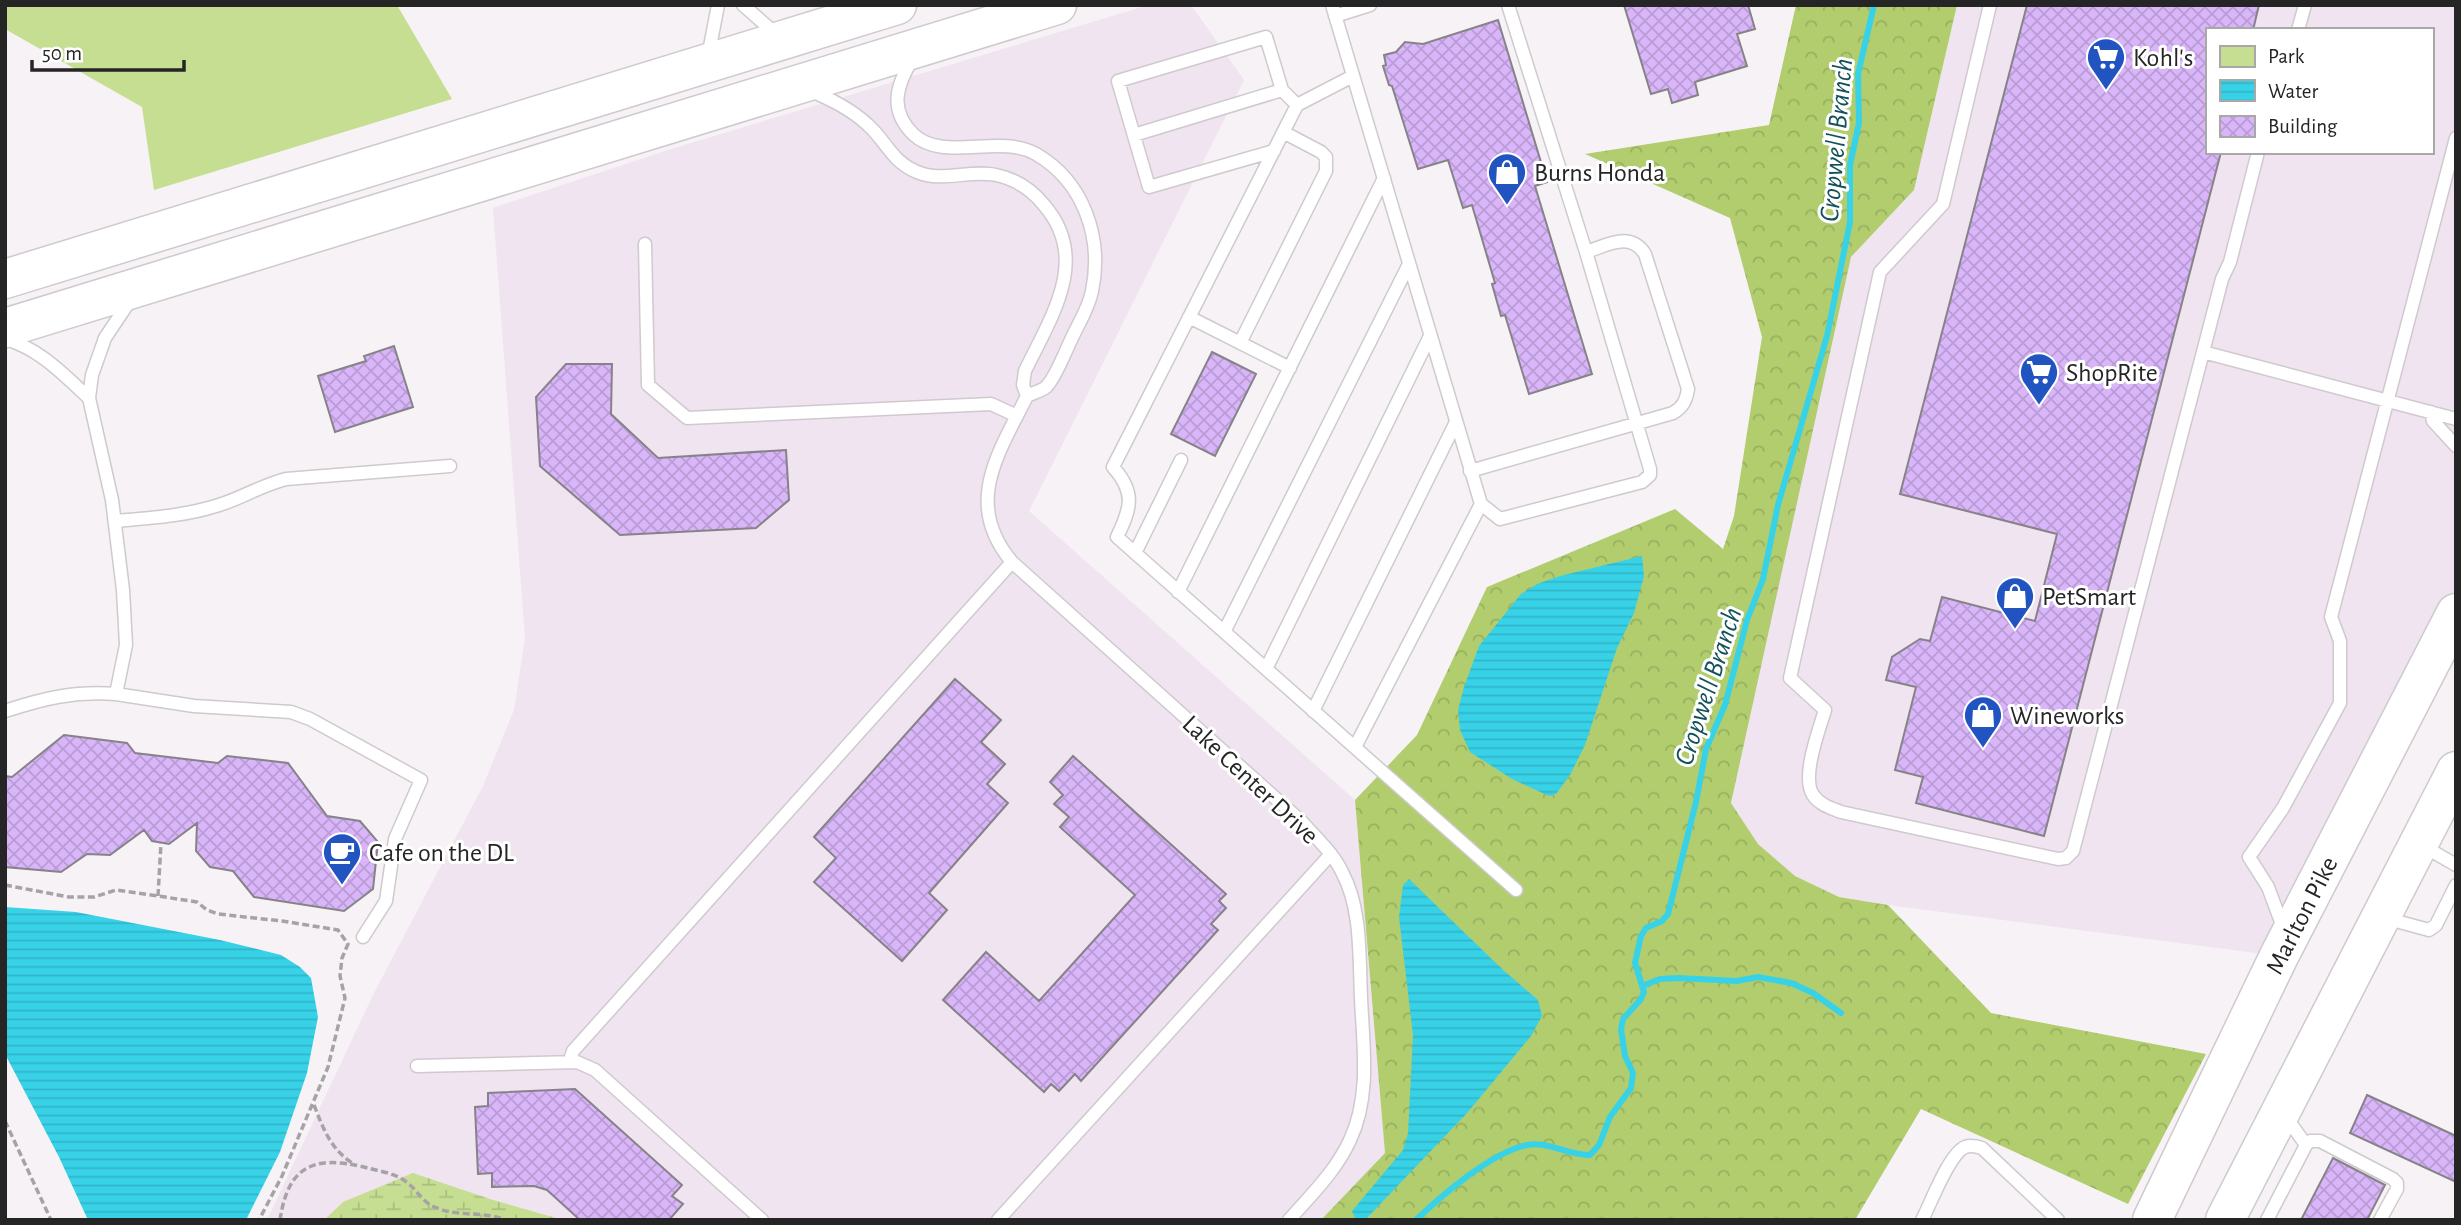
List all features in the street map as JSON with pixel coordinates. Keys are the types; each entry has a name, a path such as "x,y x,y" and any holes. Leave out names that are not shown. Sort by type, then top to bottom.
{"highway":[{"path":"5,279 897,5"},
{"path":"5,328 1057,5"},
{"path":"5,264 94,243 111,247"},
{"name":"Marlton Pike","path":"2152,1220 2279,956 2456,613"},
{"path":"2225,1220 2419,844 2448,794"}],"lane":[{"path":"707,63 718,5"},
{"path":"743,5 782,40"},
{"path":"1370,5 1333,11 1470,471 1481,504 1500,519 1642,482 1650,475 1639,423 1508,5"},
{"path":"1990,5 1943,204 1880,272 1790,678 1825,710 1811,759 1809,780 1812,794 1822,804 1841,812 2058,859 2066,858 2073,851 2222,279 2230,262 2258,154"},
{"path":"2299,28 2305,5"},
{"path":"1274,151 1149,187 1118,81 1266,37 1282,90 1297,105"},
{"name":"Lake Center Drive","path":"919,49 898,85 899,113 914,135 926,144 942,147 1011,146 1032,152 1059,170 1084,204 1095,243 1092,293 1046,387 1027,396 990,480 987,516 992,533 1012,562 1302,822 1343,873 1356,914 1364,1082 1360,1114 1350,1141 1324,1182 1289,1220"},
{"path":"1353,76 1297,105 1283,132 1112,467 1122,478 1128,491 1129,505 1117,537 1516,890"},
{"name":"Lake Center Drive","path":"797,85 854,113 874,130 891,154 909,168 934,177 982,174 1003,177 1028,188 1049,210 1063,236 1066,252 1065,283 1025,371 1023,386 1027,396"},
{"path":"1134,135 1282,90"},
{"path":"1240,343 1326,171 1326,157 1321,152 1283,132"},
{"path":"2279,956 2285,935 2268,887 2249,857 2283,808 2340,703 2340,641 2331,617 2456,138"},
{"path":"1178,592 1384,178"},
{"path":"1470,471 1673,413 1682,407 1686,400 1688,389 1645,254 1639,245 1631,240 1622,241 1586,252"},
{"path":"645,244 648,385 687,418 991,404 1017,416"},
{"path":"1224,632 1409,264"},
{"path":"116,694 126,645 123,590 115,521 89,398 92,375 105,338 139,287"},
{"path":"1189,317 1290,368"},
{"path":"1266,669 1430,336"},
{"path":"5,339 23,344 43,358 89,398"},
{"path":"2203,352 2456,419"},
{"path":"2431,412 2433,421 2456,446"},
{"path":"1313,711 1456,422"},
{"path":"1135,553 1181,460"},
{"path":"115,521 196,512 286,480 450,466"},
{"path":"1355,747 1481,504"},
{"path":"570,1060 573,1051 1012,562"},
{"path":"5,711 41,699 72,693 116,694 194,706 291,712 310,719 421,780 395,839 386,901 363,937"},
{"path":"2419,844 2456,864"},
{"path":"998,1220 1331,855"},
{"path":"2381,917 2428,930 2436,925 2456,885"},
{"path":"417,1066 570,1060 595,1070 762,1220"},
{"path":"2281,1110 2306,1145"},
{"path":"2267,1220 2310,1140 2320,1141 2397,1183 2397,1189 2380,1220"},
{"path":"1922,1220 1953,1160 1966,1146 1975,1145 1982,1148 2058,1220"}],"path":[{"path":"158,896 161,842"},
{"path":"5,885 69,897 94,897 116,890 197,901 207,910 218,914 282,920 338,930 348,944 342,958 340,976 345,998 328,1067 314,1105 259,1220"},
{"path":"314,1105 326,1136 340,1155 355,1165"},
{"path":"5,1121 51,1220"},
{"path":"280,1220 287,1192 299,1172 316,1163 355,1165 394,1175 407,1182 428,1205 440,1210 482,1214 506,1220"}],"shaded area":[{"path":"1149,5 1191,5 1244,80 1029,511 1355,800 1385,1153 1321,1220 563,1220 490,1199 343,1202 324,1220 267,1220 374,993 483,786 514,710 525,638 493,208 671,149"},
{"path":"1957,5 2456,5 2456,613 2279,956 1839,897 1795,876 1758,844 1731,803 1816,405 1851,257 1914,190"}],"green space":[{"path":"5,5 397,5 452,99 154,190 142,107 5,29"},
{"path":"1796,5 1957,5 1914,190 1851,257 1731,803 1758,844 1795,876 1839,897 1888,905 1991,1013 2206,1054 2128,1204 1921,1109 1855,1220 1321,1220 1385,1153 1355,800 1417,735 1487,587 1675,509 1723,549 1734,516 1762,337 1730,218 1585,154 1769,125"},
{"path":"413,1173 563,1220 324,1220 343,1202"}],"water":[{"path":"1642,556 1644,576 1634,613 1617,648 1585,745 1570,775 1556,794 1549,796 1512,779 1470,752 1460,730 1458,710 1464,687 1479,646 1521,594 1537,584 1560,576"},
{"path":"1409,879 1538,1000 1542,1016 1531,1036 1468,1112 1365,1220 1355,1218 1352,1211 1403,1150 1408,1133 1413,1035 1399,917 1403,885"},
{"path":"5,907 76,912 220,940 281,955 311,978 318,1017 307,1073 280,1152 246,1220 88,1220 59,1157 5,1054"}],"building":[{"path":"1624,5 1748,5 1755,29 1737,34 1747,66 1695,82 1698,95 1672,103 1668,89 1651,94"},
{"path":"2027,5 2259,5 2253,28 2206,28 2206,154 2220,154 2044,836 1916,803 1923,777 1895,770 1916,687 1886,680 1892,657 1920,639 1930,641 1942,597 2035,621 2057,534 1900,494"},
{"name":"Burns Honda","path":"1498,20 1547,182 1535,186 1592,374 1529,394 1505,315 1501,316 1492,284 1495,283 1472,205 1463,208 1448,160 1418,169 1383,66 1386,65 1384,55 1396,52 1405,42 1423,44"},
{"path":"394,346 413,407 335,432 318,376 366,361 364,356"},
{"path":"1212,352 1256,374 1215,456 1171,434"},
{"path":"566,364 612,364 611,414 658,458 786,450 789,500 756,528 620,535 540,466 536,397"},
{"path":"955,679 1001,720 981,742 1005,764 987,784 1008,803 929,893 947,910 902,961 814,882 836,858 814,837"},
{"path":"64,735 127,743 135,753 218,763 227,756 288,763 327,816 360,821 378,842 373,889 344,911 254,897 233,871 210,867 196,851 197,823 169,844 152,841 144,830 110,855 87,854 61,872 5,867 5,776 12,777"},
{"path":"1073,756 1226,894 1219,901 1226,908 1211,924 1218,930 1081,1081 1075,1074 1059,1091 1051,1084 1044,1092 943,1000 986,952 1039,1001 1135,895 1060,827 1069,817 1054,804 1063,795 1050,782"},
{"path":"575,1089 682,1185 672,1196 683,1204 669,1220 580,1220 547,1190 534,1186 492,1187 492,1173 478,1174 475,1107 488,1106 488,1093"},
{"path":"2367,1095 2456,1136 2456,1182 2350,1133"},
{"path":"2333,1158 2385,1185 2367,1220 2301,1220"}],"waterway":[{"name":"Cropwell Branch","path":"1416,1220 1483,1165 1513,1149 1535,1144 1590,1155 1599,1145 1610,1117 1631,1088 1633,1073 1625,1056 1621,1029 1623,1019 1644,992 1635,963 1641,936 1646,928 1662,921 1668,914 1696,802 1706,749 1725,705 1747,620 1763,579 1778,505 1827,336 1850,222 1850,165 1859,123 1858,74 1874,5"},
{"path":"1642,986 1660,979 1737,981 1758,977 1791,983 1813,993 1841,1013"}],"place":[{"name":"Kohl's","path":"2106,91"},
{"name":"Burns Honda","path":"1507,206"},
{"name":"ShopRite","path":"2039,406"},
{"name":"PetSmart","path":"2015,630"},
{"name":"Wineworks","path":"1983,749"},
{"name":"Cafe on the DL","path":"342,886"}]}
